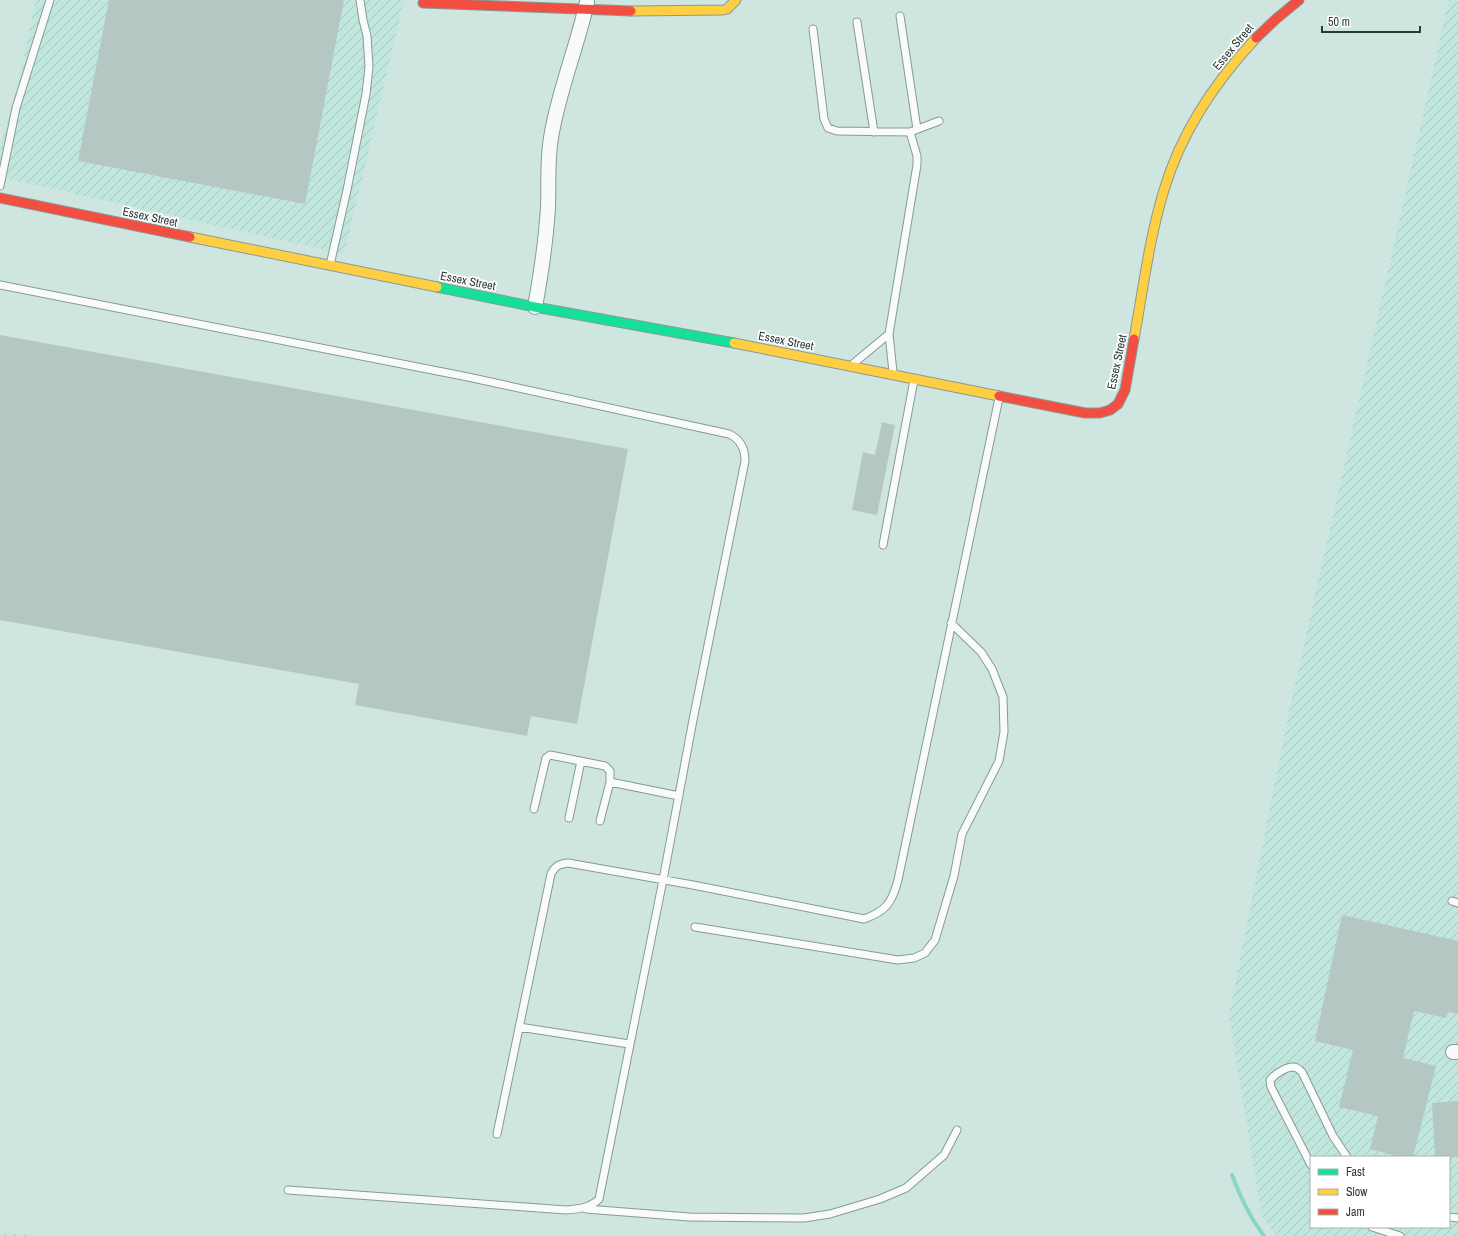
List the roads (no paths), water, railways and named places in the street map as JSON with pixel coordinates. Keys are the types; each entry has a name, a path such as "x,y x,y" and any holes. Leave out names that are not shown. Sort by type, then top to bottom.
{"street":[{"path":"423,3 586,5 723,10 727,9 736,0"},
{"name":"Essex Street","path":"0,198 535,307 718,340 1095,414 1105,413 1112,409 1121,400 1124,393 1129,375 1145,277 1159,209 1164,189 1179,150 1204,104 1229,69 1261,32 1298,0"},
{"path":"535,307 544,252 548,207 548,160 552,134 558,106 586,5"}],"lane":[{"path":"0,186 16,108 50,0"},
{"path":"330,266 366,94 369,67 367,36 360,0"},
{"path":"893,375 889,334 918,165 900,16"},
{"path":"857,22 874,132"},
{"path":"813,30 824,119 828,128 837,131 874,132 914,130 940,121"},
{"path":"0,285 468,377 729,434 738,439 745,454 745,461 663,880 629,1044 600,1199 593,1205 584,1208"},
{"path":"851,366 889,334"},
{"path":"883,545 914,379"},
{"path":"498,1134 551,874 554,867 560,864 568,863 864,919 875,915 884,909 895,891 898,880 1000,396"},
{"path":"695,927 898,960 914,958 925,953 935,940 954,876 962,834 999,761 1004,732 1003,697 992,669 981,652 952,624"},
{"path":"534,809 546,758 550,755 605,766 608,768 610,782 600,821"},
{"path":"569,818 581,761"},
{"path":"610,782 679,796"},
{"path":"519,1027 629,1044"},
{"path":"1310,1163 1271,1087 1270,1080 1275,1074 1291,1068 1297,1068 1302,1072 1333,1136 1346,1156"},
{"path":"288,1190 566,1210 584,1208 697,1218 804,1218 830,1214 880,1199 906,1188 944,1155 957,1130"},
{"path":"1375,1228 1400,1236"}],"waterway":[{"path":"1232,1175 1246,1207 1264,1236"}]}
